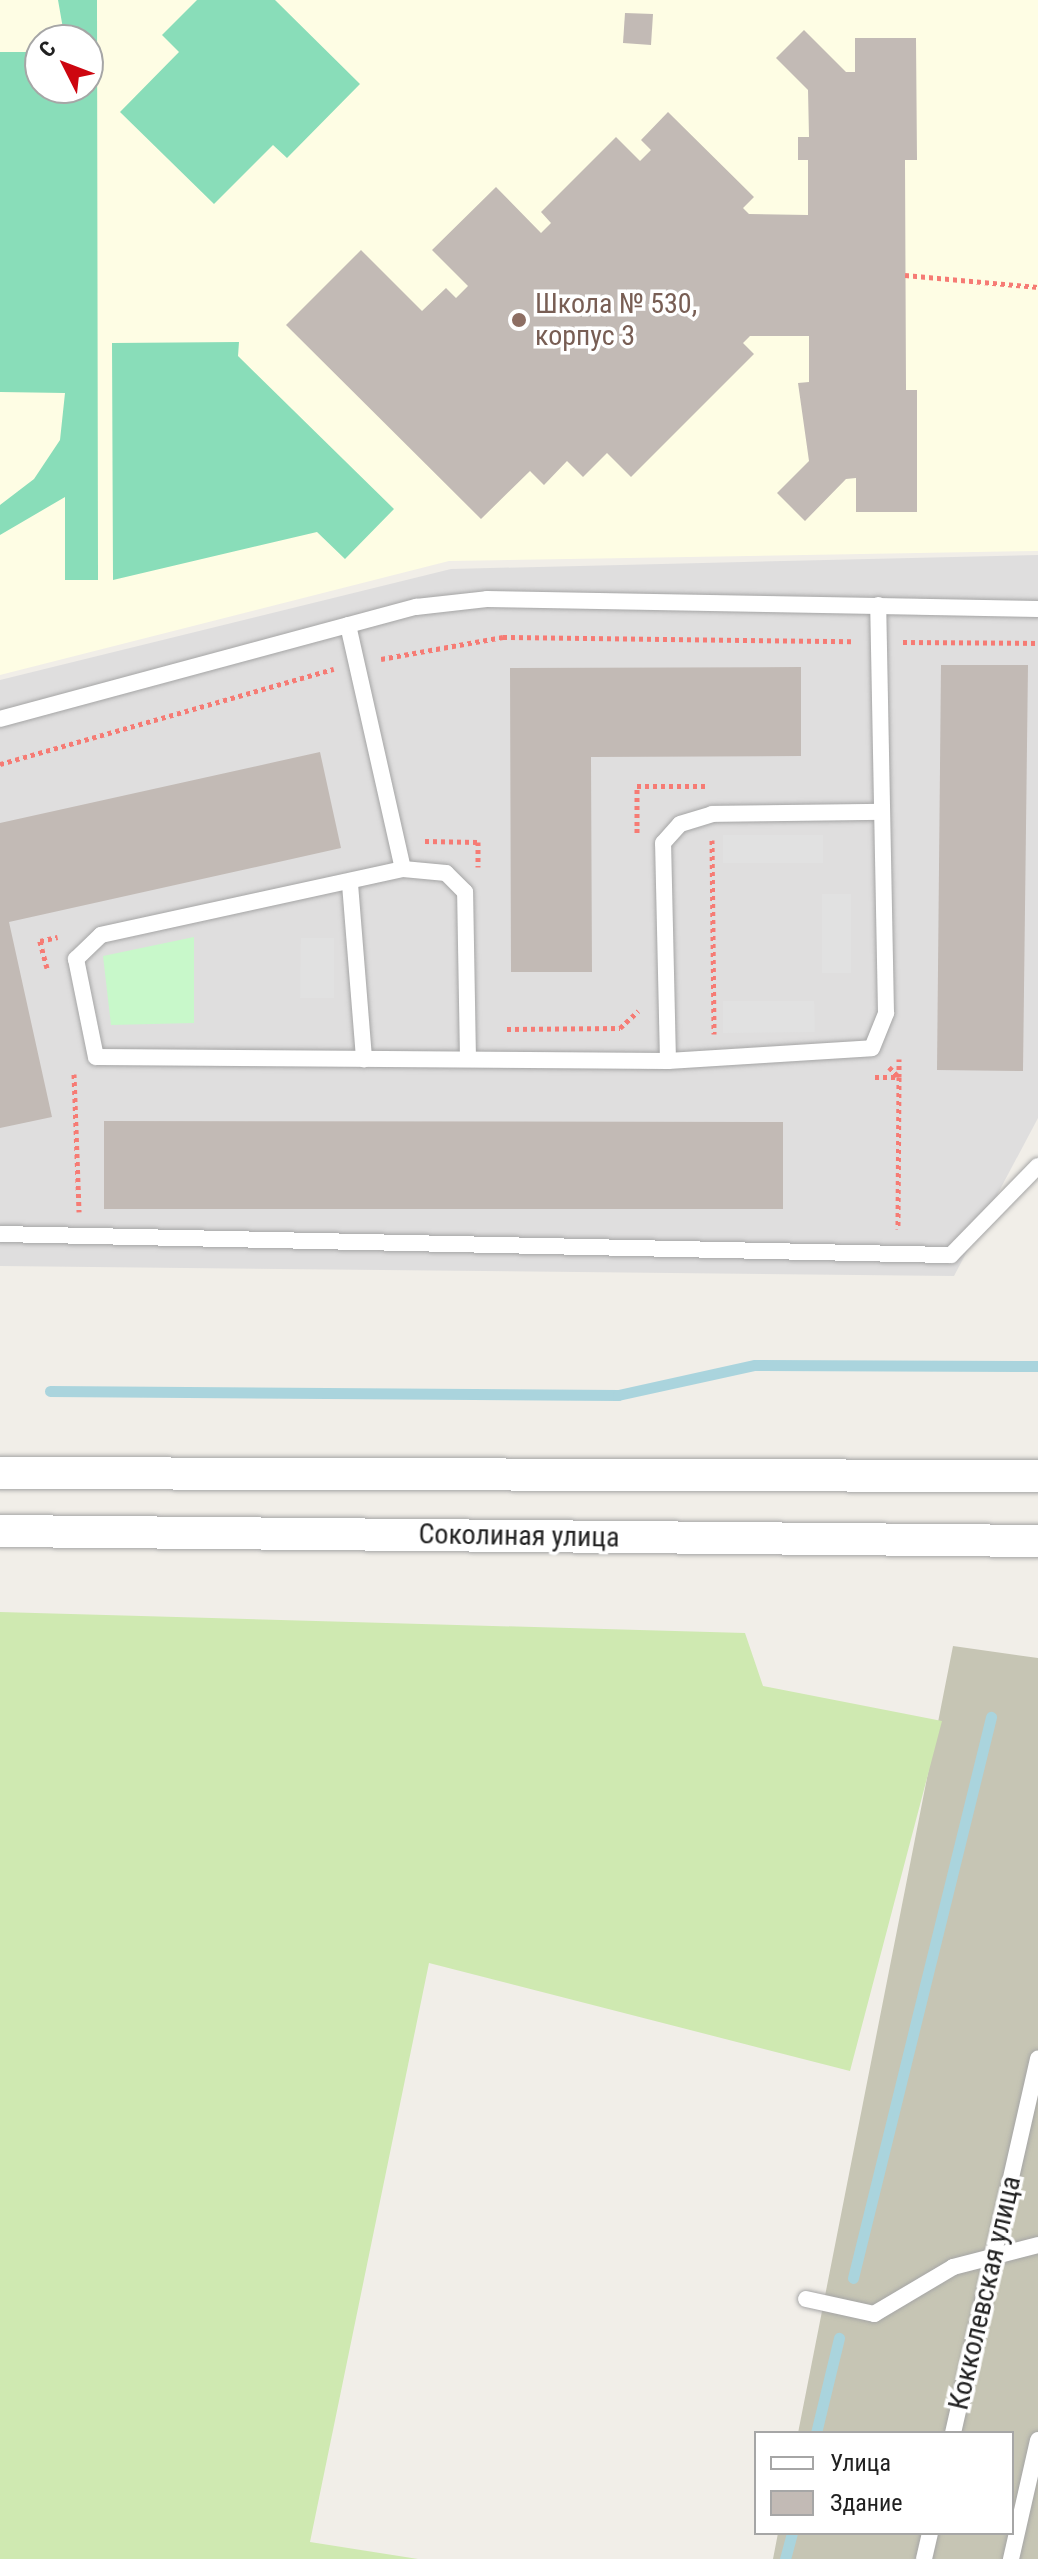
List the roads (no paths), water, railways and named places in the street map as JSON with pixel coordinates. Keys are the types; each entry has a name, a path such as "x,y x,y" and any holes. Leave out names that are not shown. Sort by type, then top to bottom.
{"street":[{"path":"0,1473 1038,1476"},
{"name":"Соколиная улица","path":"0,1531 1038,1541"}],"lane":[{"path":"0,719 416,607 487,599 1038,609"},
{"path":"468,1059 465,892 446,873 403,869 350,884 101,935 76,959 96,1057 668,1061 872,1048 886,1013 878,812 878,605"},
{"path":"348,625 403,869"},
{"path":"668,1061 663,843 680,824 712,814 878,812"},
{"path":"350,884 364,1059"},
{"path":"0,1234 951,1255 1038,1166"},
{"name":"Кокколевская улица","path":"953,2431 1038,2059"},
{"path":"806,2299 874,2314 953,2267 1038,2245"},
{"path":"1011,2559 1038,2440"},
{"path":"924,2559 930,2535"}],"waterway":[{"path":"50,1391 618,1395 755,1365 1038,1366"},
{"path":"853,2278 991,1717"},
{"path":"816,2431 839,2338"},
{"path":"785,2559 791,2535"}],"place":[{"name":"Школа № 530, корпус 3","path":"519,320"}]}
